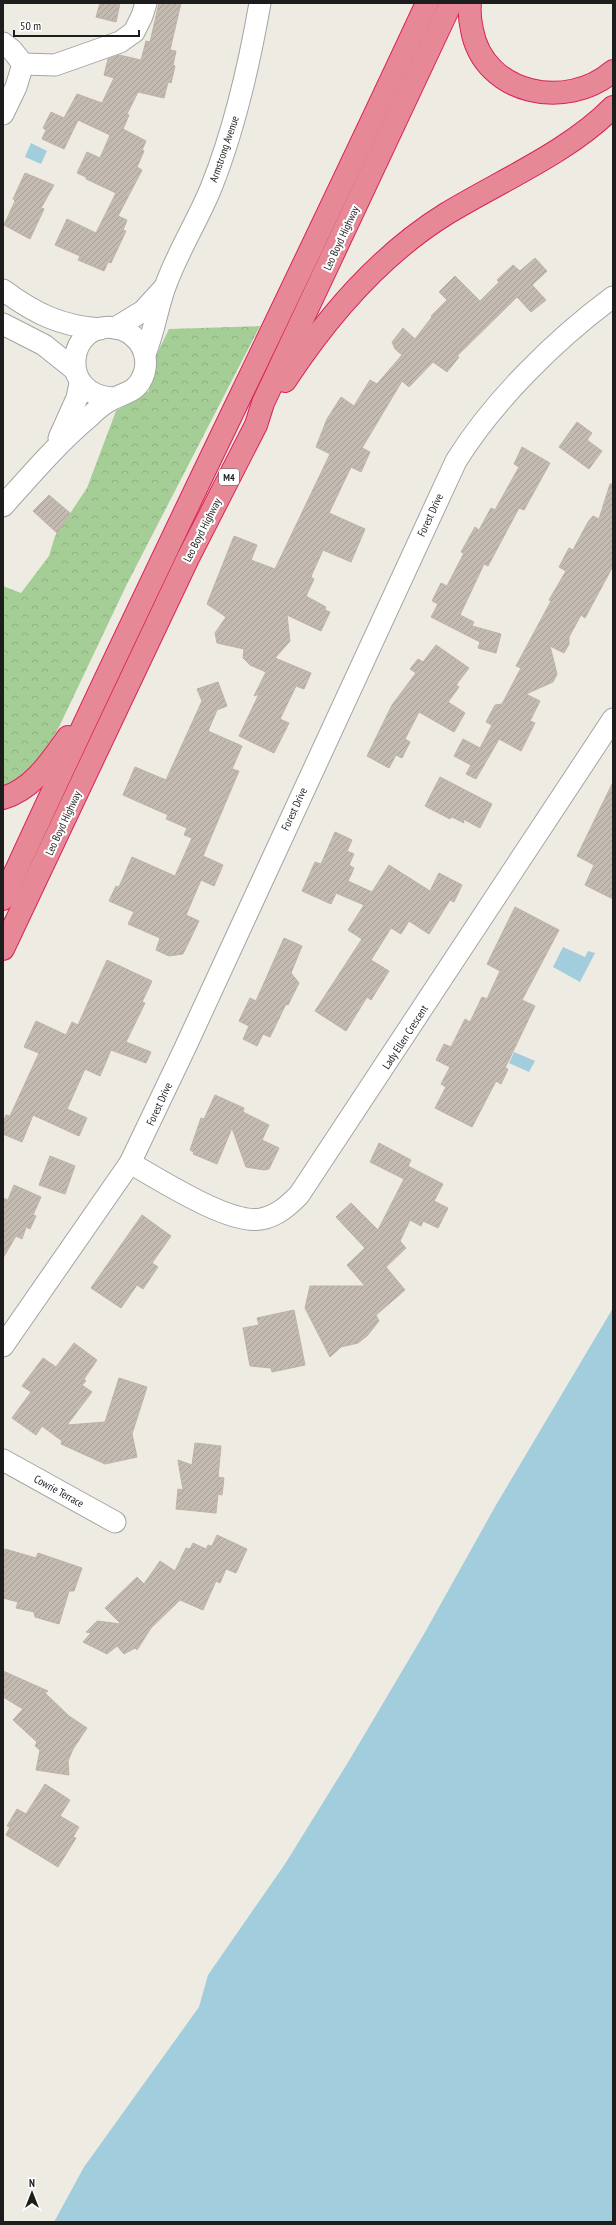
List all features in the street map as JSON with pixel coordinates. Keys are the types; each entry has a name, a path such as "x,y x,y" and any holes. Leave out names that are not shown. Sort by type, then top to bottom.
{"highway":[{"name":"Leo Boyd Highway","path":"3,899 100,690 329,213 427,3"},
{"name":"Leo Boyd Highway","path":"3,948 168,599 256,425 263,403 451,3"},
{"path":"470,3 470,24 473,38 480,53 491,69 508,82 532,92 554,93 576,90 595,83 613,71"},
{"path":"256,425 299,360 324,326 397,250 445,215 580,135 613,107"},
{"path":"3,798 20,790 48,765 100,690"}],"street":[{"path":"23,64 55,65 120,42 134,32 142,16 146,3"},
{"name":"Armstrong Avenue","path":"145,354 152,338 165,288 211,189 225,151 238,106 260,3"},
{"path":"3,43 12,50 23,64"},
{"path":"3,114 16,87 23,64"},
{"name":"Armstrong Avenue","path":"107,328 143,311 165,288"},
{"path":"3,290 42,316 81,328 107,328 134,336 145,354 145,370 139,383 128,394 113,398 102,398 92,394 77,376 44,345 3,324"},
{"name":"Forest Drive","path":"3,1346 130,1163 185,1048 456,461 474,431 501,400 565,338 613,297"},
{"path":"48,456 68,419 77,398 75,355 78,346 84,338 107,328"},
{"path":"3,506 48,456 87,418 113,398"},
{"name":"Lady Ellen Crescent","path":"130,1163 190,1196 223,1212 245,1219 261,1219 280,1212 299,1195 613,719"},
{"name":"Cowrie Terrace","path":"3,1460 115,1522"}],"green space":[{"path":"260,326 127,584 59,727 34,772 3,796 3,586 21,593 49,556 55,536 87,488 116,411 149,391 154,360 169,329"}],"water":[{"path":"31,143 47,151 41,164 25,157"},
{"path":"563,947 585,957 588,951 595,953 580,982 553,967"},
{"path":"514,1052 535,1061 529,1072 509,1063"},
{"path":"613,1308 613,2222 54,2222 84,2167 199,2007 208,1975 285,1864 350,1759 424,1634 496,1505"}],"building":[{"path":"100,3 120,3 116,22 96,17"},
{"path":"159,3 181,3 170,50 176,51 173,65 175,66 171,83 168,82 164,98 138,92 127,114 129,115 123,129 146,141 142,150 144,151 137,167 142,170 118,216 127,220 123,230 126,231 111,263 108,262 104,271 78,260 80,256 55,245 67,219 96,233 116,193 86,179 86,177 77,173 87,152 100,158 110,135 78,120 64,149 42,139 46,130 43,128 51,112 64,118 77,94 102,103 114,78 104,75 108,59 119,55 141,60 146,41 150,42"},
{"path":"25,173 54,185 41,208 44,209 30,239 4,225 15,201 13,199"},
{"path":"535,258 547,271 532,285 546,300 531,312 517,297 457,356 459,357 447,372 433,362 409,387 402,381 362,448 370,452 361,472 351,467 329,513 365,529 351,562 323,550 312,574 311,577 314,579 306,596 326,607 325,610 330,612 321,631 287,615 290,641 275,658 311,673 304,689 296,686 280,719 289,723 274,753 239,736 259,694 254,696 266,672 250,665 243,658 244,649 217,643 215,633 226,617 207,604 234,536 257,545 251,560 275,569 330,454 316,447 327,419 341,397 354,406 370,380 377,384 402,355 395,349 392,342 403,328 415,339 432,317 431,316 447,300 439,292 455,276 480,301 499,282 497,280 513,265 520,271"},
{"path":"577,422 592,433 587,440 602,451 589,469 559,447"},
{"path":"522,447 550,463 524,510 519,508 488,566 484,564 460,615 474,622 472,626 501,634 496,653 478,648 480,642 431,617 438,604 432,601 441,583 447,586 464,553 461,552 475,527 479,530 491,508 495,510 519,467 514,464"},
{"path":"610,484 613,484 613,566 585,618 581,615 569,637 569,644 564,653 550,646 557,674 553,682 526,694 540,701 530,721 535,723 521,751 499,739 476,779 466,774 471,765 454,756 463,739 480,748 492,725 486,722 495,705 502,704 521,668 516,666 551,601 549,600 566,571 559,567 569,548 573,550 588,522 593,516 599,519"},
{"path":"49,495 70,513 57,533 33,511"},
{"path":"436,645 469,668 456,685 459,687 448,702 465,713 454,732 419,712 405,739 410,742 402,758 396,755 389,768 367,756 392,705 416,673 410,669 418,659 423,662"},
{"path":"218,682 227,706 217,710 208,731 242,746 232,769 239,771 203,856 223,865 214,886 201,880 186,915 199,921 183,954 169,956 156,950 160,938 128,924 134,912 109,901 116,886 119,887 132,857 175,876 192,838 184,835 187,828 166,819 168,815 123,795 135,767 166,780 202,701 197,689"},
{"path":"440,777 492,804 480,828 463,819 464,823 452,817 450,819 425,806"},
{"path":"613,782 613,899 585,885 594,865 577,856"},
{"path":"335,832 352,840 347,851 354,854 349,865 354,868 348,881 372,892 389,865 430,891 439,873 462,885 454,902 450,900 429,934 409,921 401,934 391,928 371,960 389,971 371,1000 367,997 346,1031 315,1011 362,939 348,930 364,905 336,893 331,904 302,891 315,862 321,864"},
{"path":"515,907 559,930 522,1000 535,1006 505,1068 508,1069 501,1084 496,1081 472,1127 435,1108 446,1087 441,1084 450,1067 436,1060 444,1044 451,1047 465,1019 470,1022 482,997 487,999 500,971 487,964"},
{"path":"284,938 302,946 291,973 299,983 288,1005 286,1004 270,1037 263,1034 257,1046 243,1039 249,1026 239,1021 250,998 256,1001"},
{"path":"107,960 152,981 142,1002 145,1003 126,1042 151,1052 146,1063 111,1050 100,1076 85,1069 67,1109 87,1118 79,1136 33,1115 22,1142 3,1134 3,1123 6,1115 10,1116 39,1053 24,1047 36,1021 66,1035 72,1022 78,1025"},
{"path":"215,1095 244,1108 243,1112 269,1125 262,1140 279,1148 269,1169 264,1170 246,1167 232,1128 217,1164 193,1154 194,1152 190,1150 201,1118 204,1119"},
{"path":"379,1143 411,1160 408,1166 443,1184 434,1201 448,1208 438,1228 423,1221 421,1226 410,1220 400,1241 406,1248 386,1267 405,1290 376,1315 379,1321 367,1336 358,1343 341,1347 330,1357 305,1308 310,1286 365,1286 347,1265 365,1248 336,1217 351,1203 378,1230 404,1179 370,1162"},
{"path":"50,1156 75,1166 65,1194 39,1185"},
{"path":"14,1185 41,1197 33,1215 36,1216 30,1229 26,1227 22,1239 16,1236 3,1258 3,1198 8,1200"},
{"path":"142,1215 171,1236 152,1263 158,1267 143,1289 137,1285 121,1308 91,1288"},
{"path":"294,1310 305,1365 272,1372 271,1368 250,1366 243,1328 259,1325 257,1318"},
{"path":"74,1343 97,1360 84,1379 86,1381 82,1385 92,1392 67,1425 105,1422 119,1378 147,1387 132,1434 137,1457 105,1464 61,1444 62,1441 42,1426 36,1435 12,1418 31,1392 22,1386 43,1358 56,1367"},
{"path":"195,1443 221,1446 218,1477 224,1478 222,1495 218,1494 216,1513 176,1509 178,1489 183,1490 178,1460 192,1465"},
{"path":"217,1535 247,1549 236,1573 226,1569 220,1583 216,1581 203,1610 180,1600 151,1628 137,1650 135,1648 124,1654 117,1646 107,1654 83,1642 91,1633 86,1632 97,1621 121,1624 105,1608 137,1577 144,1584 160,1561 175,1571 186,1548 190,1549 193,1543 206,1549 208,1545 212,1546"},
{"path":"5,1549 36,1558 38,1553 82,1568 74,1591 69,1591 59,1624 35,1617 34,1612 16,1608 18,1602 3,1598 3,1557"},
{"path":"3,1671 48,1691 45,1693 69,1716 87,1728 73,1749 68,1761 69,1775 36,1770 40,1750 35,1746 37,1742 13,1720 23,1709 3,1697"},
{"path":"45,1784 70,1800 60,1816 79,1827 73,1837 76,1838 58,1867 6,1835 10,1827 7,1826 17,1809 26,1814"}]}
